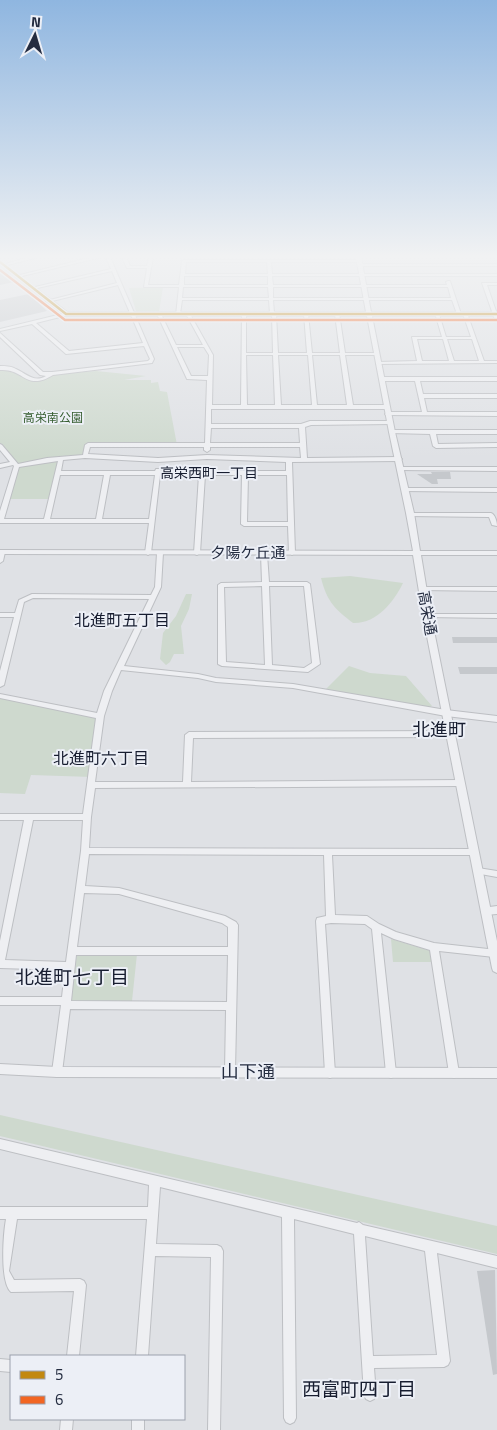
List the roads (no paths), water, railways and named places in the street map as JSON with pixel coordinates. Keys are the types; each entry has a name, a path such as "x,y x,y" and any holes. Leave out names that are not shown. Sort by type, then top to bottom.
{"street":[{"path":"0,330 26,324"},
{"path":"35,324 68,353 146,344"},
{"path":"0,334 42,374 52,374 150,362 152,359 137,324"},
{"path":"164,324 189,378 210,378"},
{"path":"193,324 211,355 206,457"},
{"path":"244,324 244,407"},
{"path":"273,324 278,407"},
{"path":"307,324 315,406"},
{"path":"338,324 350,406"},
{"name":"高栄通","path":"371,324 391,428 406,490 427,616 497,968"},
{"path":"440,324 452,362"},
{"path":"466,324 482,362"},
{"path":"420,362 414,338 473,338"},
{"path":"174,346 206,346"},
{"path":"244,354 343,354 420,362 497,362"},
{"path":"0,368 6,366 28,380 38,381 52,374"},
{"path":"382,379 497,379"},
{"path":"417,379 425,414"},
{"path":"421,396 497,396"},
{"path":"209,407 350,406 425,414 497,414"},
{"path":"208,426 302,426 310,423 391,428 433,433 497,432"},
{"path":"302,426 304,460"},
{"path":"433,433 436,446 497,445"},
{"path":"85,456 88,445 303,445"},
{"path":"0,446 15,465"},
{"path":"0,466 85,456 158,460 206,457 289,460 399,459"},
{"path":"47,521 61,458"},
{"path":"148,553 158,460"},
{"path":"289,460 292,553"},
{"path":"15,465 0,521 152,521"},
{"path":"401,469 497,469"},
{"path":"58,473 289,473"},
{"path":"99,521 107,473"},
{"path":"196,553 202,473"},
{"path":"245,473 244,524 291,524"},
{"path":"406,490 497,490"},
{"path":"410,515 491,514 494,524 497,524"},
{"name":"夕陽ケ丘通","path":"1,555 148,553 497,554"},
{"path":"57,1072 100,716 108,691 158,587 160,553"},
{"path":"264,554 268,667"},
{"path":"265,584 307,584 316,664 305,670 222,664 221,585 265,584"},
{"path":"422,588 497,588"},
{"path":"0,685 21,602 32,596 154,597"},
{"path":"0,614 17,615"},
{"path":"427,616 497,616"},
{"path":"0,649 9,648"},
{"path":"120,668 198,676 216,680 293,686 446,713 497,719"},
{"path":"0,696 100,716"},
{"path":"188,784 189,735 450,734"},
{"path":"91,784 460,783"},
{"path":"0,817 87,817"},
{"path":"29,817 0,964 71,966"},
{"path":"85,851 474,852"},
{"path":"328,852 331,919"},
{"path":"478,871 497,874"},
{"path":"80,889 119,891 225,920 233,925 230,1072"},
{"path":"486,910 497,910"},
{"path":"330,1073 320,921 331,919 367,920 376,927 394,935 434,947 494,953"},
{"path":"376,927 392,1073"},
{"path":"434,947 454,1074"},
{"path":"72,950 233,951"},
{"path":"0,1001 231,1006"},
{"name":"山下通","path":"0,1069 57,1072 497,1073"},
{"path":"0,1144 497,1262"},
{"path":"142,1355 155,1181"},
{"path":"288,1212 290,1418"},
{"path":"0,1213 152,1214"},
{"path":"12,1213 1,1272 11,1286 80,1286 73,1355"},
{"path":"359,1228 370,1395"},
{"path":"368,1362 444,1361 430,1246"},
{"path":"150,1250 216,1251 214,1430"}],"district":[{"name":"高栄西町一丁目","path":"209,473"},
{"name":"北進町五丁目","path":"122,620"},
{"name":"北進町","path":"439,730"},
{"name":"北進町六丁目","path":"101,758"},
{"name":"北進町七丁目","path":"72,977"},
{"name":"西富町四丁目","path":"359,1389"}],"park label":[{"name":"高栄南公園","path":"53,418"}]}
